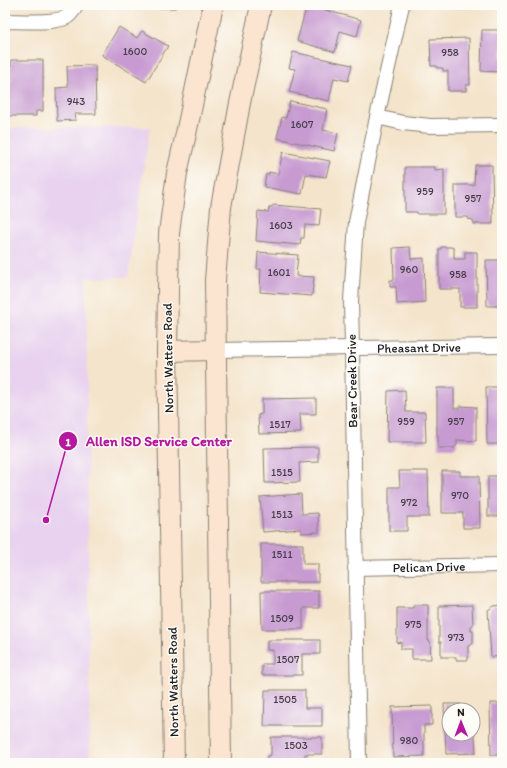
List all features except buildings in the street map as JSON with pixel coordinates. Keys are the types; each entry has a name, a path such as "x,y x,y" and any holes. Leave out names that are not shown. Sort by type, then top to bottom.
{"main road":[{"name":"North Watters Road","path":"174,763 167,351 169,233 177,173 213,5"},
{"path":"221,763 215,280 220,207 261,5"},
{"path":"167,351 216,350"}],"street":[{"name":"Bear Creek Drive","path":"358,763 351,301 356,222 377,117 402,5"},
{"path":"5,21 59,20 68,16 74,9"},
{"path":"377,117 403,123 430,126 502,125"},
{"name":"Pheasant Drive","path":"216,350 502,346"},
{"name":"Pelican Drive","path":"355,568 502,566"}],"shaded area":[{"path":"150,127 128,277 86,278 90,763 5,763 5,128"}],"place":[{"name":"Allen ISD Service Center","path":"46,520"}]}
